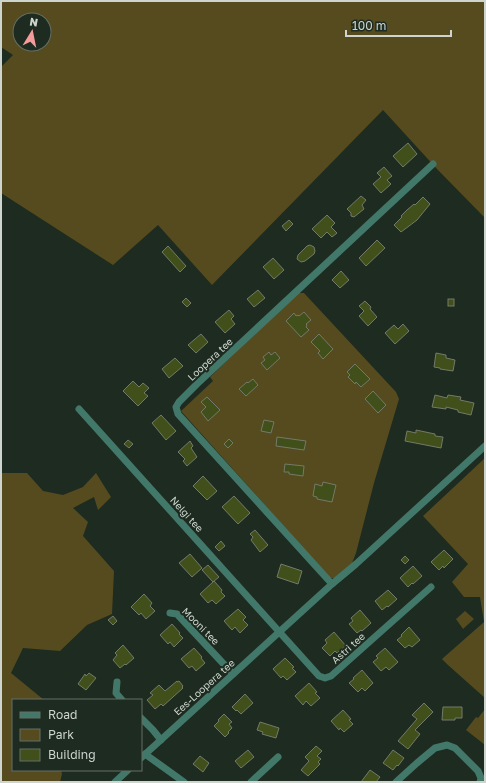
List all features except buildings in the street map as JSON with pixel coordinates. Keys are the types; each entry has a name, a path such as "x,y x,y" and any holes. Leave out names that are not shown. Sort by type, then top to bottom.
{"street":[{"name":"Loopera tee","path":"332,584 178,414 176,407 178,402 433,164"},
{"name":"Nelgi tee","path":"80,409 280,632"},
{"path":"280,632 485,446"},
{"name":"Astri tee","path":"280,632 319,676 325,678 331,676 431,587"},
{"name":"Mooni tee","path":"170,612 177,614 233,674"},
{"name":"Ees-Loopera tee","path":"143,756 280,632"},
{"path":"117,682 116,693 121,699"},
{"path":"142,719 161,740"},
{"path":"396,782 435,748 447,745 455,748 478,771 481,778 480,782"},
{"path":"143,756 184,782"},
{"path":"251,782 278,757"},
{"path":"115,782 127,771"}],"green space":[{"path":"1,1 485,1 485,218 437,169 383,110 212,285 158,225 113,265 1,193 1,67 13,55 1,47"},
{"path":"297,293 304,293 396,392 399,399 374,483 356,553 352,563 336,578 330,578 181,411 213,381 210,377"},
{"path":"485,458 485,698 442,659 484,622 480,597 464,597 452,582 468,564 423,516"},
{"path":"1,473 27,473 43,491 63,495 83,487 96,473 111,497 98,510 94,497 73,508 88,522 83,536 114,571 112,614 87,625 60,651 23,648 11,673 43,699 12,699 12,771 61,771 62,774 60,782 1,782"},
{"path":"465,611 474,619 463,629 456,619"},
{"path":"485,709 485,745 466,730 476,717 478,718"}]}
